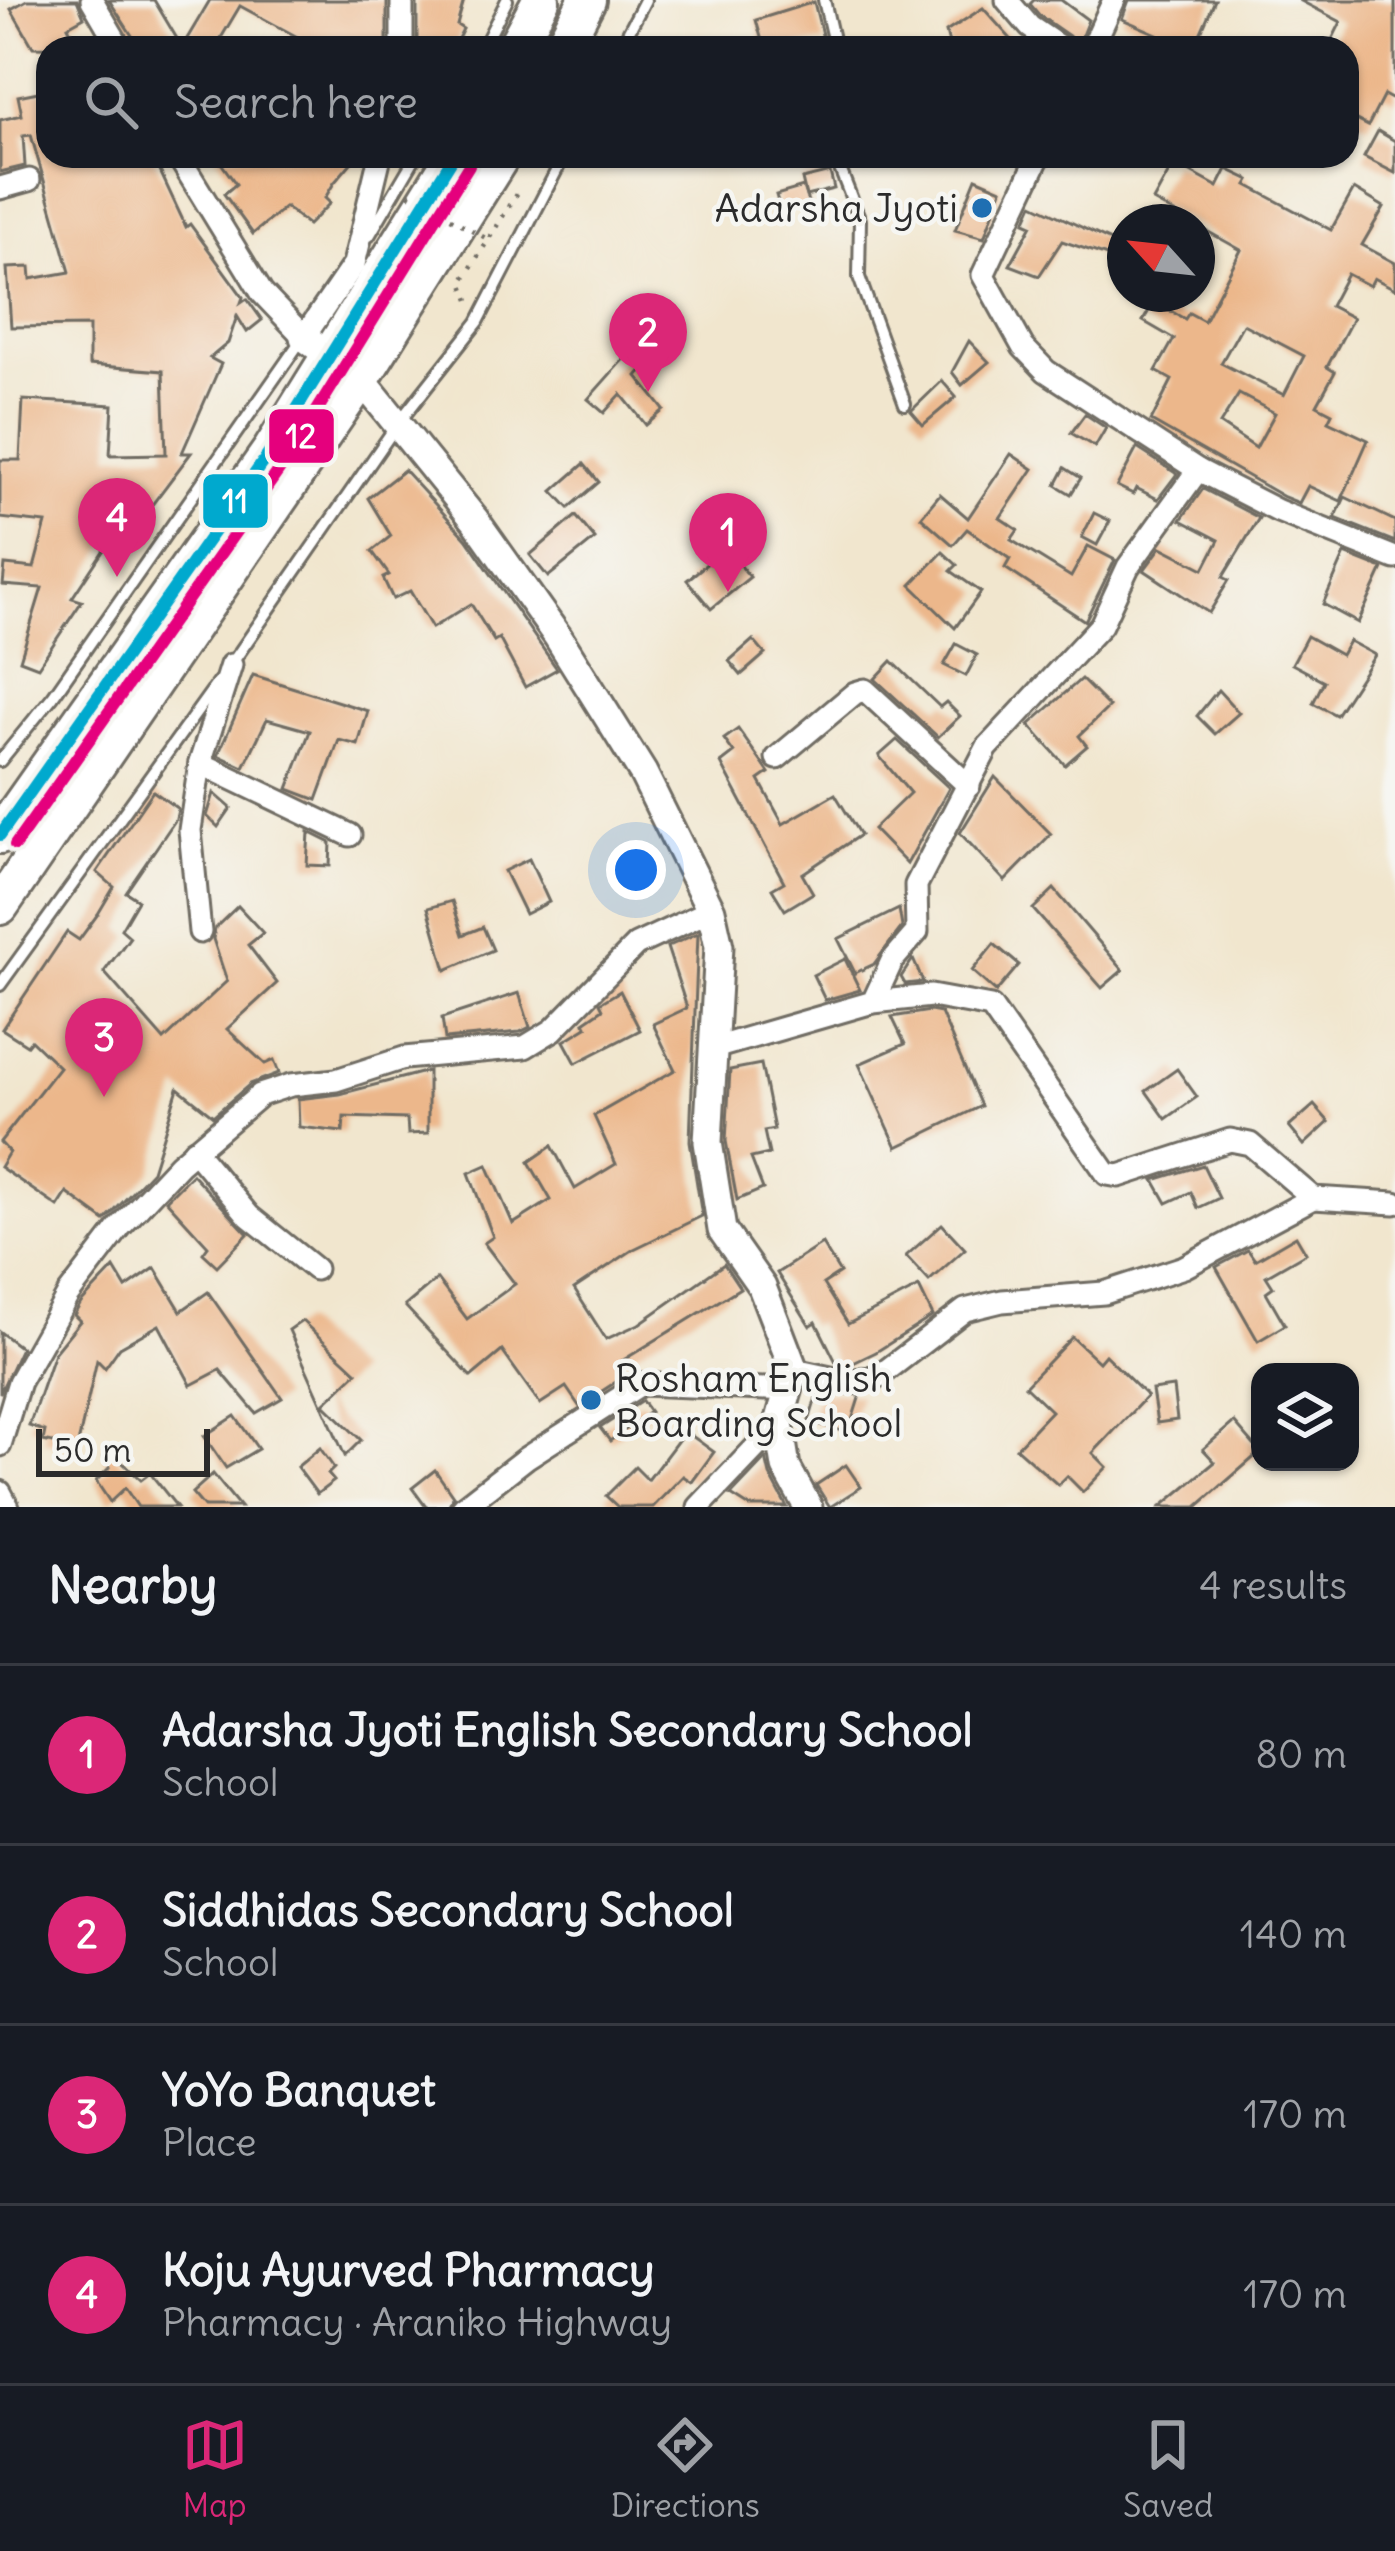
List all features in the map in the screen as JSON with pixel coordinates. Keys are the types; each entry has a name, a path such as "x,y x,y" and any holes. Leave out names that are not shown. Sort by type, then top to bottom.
{"highway":[{"path":"522,36 542,0"},
{"path":"568,36 587,0"},
{"path":"0,836 272,449 316,347 445,168"},
{"path":"0,906 361,380 494,168"}],"main road":[{"path":"316,347 361,380 475,520 558,637 643,773 710,910 719,946 708,1142 722,1230 762,1287 792,1380 779,1423 786,1467 808,1507"}],"street":[{"path":"92,0 113,36"},
{"path":"402,0 402,36"},
{"path":"1007,0 1043,36"},
{"path":"1098,36 1114,0"},
{"path":"185,168 262,293 316,347 354,264 377,168"},
{"path":"1033,168 983,275 1023,347 1046,371 1198,470 1278,511 1395,558"},
{"path":"0,188 29,179"},
{"path":"873,1002 892,961 917,932 916,885 987,748 1101,625 1128,567 1198,470"},
{"path":"200,932 190,830 200,763 231,665"},
{"path":"777,758 855,692 866,690 969,786"},
{"path":"200,763 350,835"},
{"path":"0,1445 20,1382 68,1295 119,1227 194,1150 260,1095 291,1085 337,1081 404,1058 525,1047 553,1030 636,945 710,910"},
{"path":"714,1048 873,1002 931,996 992,1007 1107,1174 1119,1176 1230,1140 1250,1144 1313,1198"},
{"path":"194,1150 249,1216 315,1269"},
{"path":"463,1507 526,1458 640,1384 848,1382 878,1376 965,1310 1104,1294 1184,1267 1313,1198 1395,1203"},
{"path":"699,1507 779,1423"},
{"path":"0,1492 8,1507"}],"lane":[{"path":"489,36 507,0"},
{"path":"626,36 645,0"},
{"path":"824,0 832,36"},
{"path":"354,264 409,168"},
{"path":"0,985 396,426 478,322 559,168"},
{"path":"840,168 860,220 859,277 905,404"},
{"path":"0,761 316,347"}],"path":[{"path":"409,194 489,240"},
{"path":"462,282 517,194"}],"building":[{"path":"27,0 77,0 84,17 68,26 73,36 36,36 33,47 11,9"},
{"path":"109,0 154,0 175,36 132,36"},
{"path":"210,0 387,0 387,36 296,36 240,6 222,36 189,36"},
{"path":"417,0 464,0 457,25 463,29 459,36 417,36"},
{"path":"1061,0 1088,20 1082,36 1069,36 1030,4"},
{"path":"1129,0 1215,0 1199,36 1156,36 1122,19"},
{"path":"1299,0 1395,0 1395,101 1384,95 1368,126 1359,121 1359,36 1334,36 1341,22"},
{"path":"814,2 822,36 761,36 756,20"},
{"path":"983,8 1008,36 947,36 946,32"},
{"path":"36,92 36,153 31,135 23,136 25,166 0,172 0,120 22,115 18,96"},
{"path":"1378,131 1395,141 1395,173 1364,157"},
{"path":"40,168 159,168 186,227 190,224 243,297 241,303 247,299 262,320 247,332 237,316 228,343 210,358 221,364 182,453 191,453 136,526 125,518 72,598 82,601 38,667 20,660 42,588 3,585 5,565 34,568 46,523 0,518 0,460 20,460 23,400 113,405 110,455 166,454 163,371 89,365 89,326 11,327 7,268 30,267 31,279 70,272"},
{"path":"225,168 347,168 325,198 330,203 308,225 285,207 253,234 224,194 236,184"},
{"path":"1171,168 1183,168 1218,187 1227,169 1250,180 1247,185 1331,230 1354,189 1384,207 1362,245 1395,263 1395,289 1374,278 1370,286 1347,274 1330,306 1353,318 1327,367 1335,372 1317,405 1332,413 1328,421 1368,440 1341,501 1308,486 1299,503 1284,497 1151,421 1172,380 1156,371 1174,339 1143,321 1148,312 1172,312 1185,319 1189,313 1204,321 1209,312 1215,312 1215,300 1241,250 1215,236 1215,204 1153,201","holes":["1243,324 1304,356 1284,395 1221,363","1239,394 1275,413 1256,448 1220,424"]},
{"path":"830,172 834,189 806,196 802,179"},
{"path":"976,178 1002,189 984,238 955,230"},
{"path":"803,187 809,205 781,212 776,195"},
{"path":"1033,204 1107,239 1107,256 1062,241 1039,276 1010,265 1032,225 1025,222"},
{"path":"969,341 989,362 962,385 952,372"},
{"path":"628,354 644,368 637,376 664,410 646,425 621,394 604,413 588,399"},
{"path":"942,381 956,397 923,425 911,411"},
{"path":"1085,414 1106,428 1095,447 1071,433"},
{"path":"1137,448 1177,474 1158,499 1136,488 1133,494 1117,486"},
{"path":"1011,454 1033,469 1000,518 1018,530 1011,540 1071,577 1088,546 1115,560 1085,621 1005,568 1010,559 967,529 953,545 921,517 940,494 968,518"},
{"path":"584,464 599,482 569,508 553,491"},
{"path":"1065,468 1081,478 1071,494 1056,485"},
{"path":"404,470 466,538 557,669 525,687 499,638 494,641 471,604 432,628 410,591 393,599 383,578 389,575 372,551 391,536 368,498"},
{"path":"1203,489 1259,518 1223,577 1229,580 1209,613 1144,570 1161,547 1204,569 1219,540 1181,520"},
{"path":"1345,497 1395,521 1395,542 1335,518"},
{"path":"1094,513 1110,521 1097,545 1082,537"},
{"path":"576,516 595,539 548,577 530,555"},
{"path":"726,548 750,577 711,609 687,580"},
{"path":"943,552 957,565 951,571 981,592 955,628 911,585"},
{"path":"1345,554 1383,569 1358,623 1323,604"},
{"path":"1307,636 1341,655 1349,641 1375,655 1336,715 1313,703 1324,681 1292,664"},
{"path":"753,640 765,654 741,675 729,661"},
{"path":"956,644 977,655 966,676 944,665"},
{"path":"892,661 940,707 946,702 960,716 938,737 875,679"},
{"path":"253,675 368,711 358,745 339,740 317,800 288,789 310,731 267,719 244,767 218,755"},
{"path":"1081,679 1109,707 1079,736 1087,746 1065,765 1029,725"},
{"path":"1218,690 1239,713 1215,734 1197,716"},
{"path":"738,729 769,773 759,780 783,824 835,794 860,835 802,874 813,893 785,910 772,889 784,882 721,763 734,753 724,739"},
{"path":"897,740 949,788 907,864 873,829 910,793 879,756"},
{"path":"995,777 1051,834 1005,881 960,833"},
{"path":"153,791 178,809 176,819 126,892 138,900 121,929 130,937 104,972 164,1040 227,981 213,939 215,928 238,906 263,933 248,945 277,983 227,1029 265,1064 274,1060 279,1073 250,1084 213,1116 178,1088 152,1171 105,1221 67,1193 58,1207 0,1167 9,1152 0,1142 59,1067 31,1040 27,1045 2,1029 67,932 79,940 98,914 114,887 97,872"},
{"path":"214,793 231,808 218,827 207,816"},
{"path":"309,832 331,843 330,866 307,865"},
{"path":"529,859 549,902 525,914 504,871"},
{"path":"1054,889 1123,970 1102,988 1033,909"},
{"path":"452,901 463,935 483,927 493,950 446,970 428,908"},
{"path":"899,909 902,927 874,964 855,973 838,939"},
{"path":"698,933 690,1141 702,1216 634,1249 574,1289 606,1339 639,1324 724,1264 740,1288 617,1364 625,1376 579,1406 566,1387 540,1404 502,1351 471,1377 405,1306 437,1279 467,1319 515,1284 484,1243 493,1237 469,1173 487,1165 513,1224 551,1200 529,1162 552,1146 575,1189 616,1164 594,1116 675,1070 653,1024 687,1008 667,947"},
{"path":"994,944 1019,965 996,992 972,971"},
{"path":"845,959 860,990 825,1000 813,975"},
{"path":"913,959 923,982 905,984 901,977"},
{"path":"620,991 640,1030 576,1063 564,1041 587,1027 584,1022 603,1009 600,1003"},
{"path":"519,993 530,1027 445,1039 442,1018"},
{"path":"941,1013 981,1106 897,1147 859,1064 905,1044 892,1017"},
{"path":"761,1064 774,1129 764,1131 769,1154 751,1158 763,1189 737,1200 726,1141 730,1070"},
{"path":"1177,1069 1197,1097 1166,1119 1146,1091"},
{"path":"428,1071 428,1133 408,1134 407,1119 344,1117 343,1132 299,1127 298,1099 340,1094"},
{"path":"1314,1105 1329,1122 1304,1145 1289,1127"},
{"path":"1203,1165 1219,1198 1198,1208 1191,1192 1167,1203 1154,1180"},
{"path":"192,1174 248,1234 217,1266 203,1253 208,1246 166,1200"},
{"path":"942,1224 965,1249 929,1281 906,1256"},
{"path":"1296,1236 1306,1253 1266,1276 1273,1287 1266,1292 1285,1325 1258,1341 1216,1267 1248,1250 1255,1260"},
{"path":"822,1244 840,1273 823,1284 848,1324 919,1287 933,1316 876,1352 847,1366 837,1364 816,1322 810,1326 777,1273"},
{"path":"114,1268 126,1288 155,1268 181,1311 208,1292 282,1398 256,1413 220,1370 191,1385 159,1325 120,1347 105,1368 97,1360 77,1448 43,1441 45,1431 29,1426 54,1353 80,1321 74,1315 81,1303"},
{"path":"302,1321 357,1372 324,1404 361,1440 345,1456 289,1330"},
{"path":"0,1332 21,1348 0,1393"},
{"path":"1072,1337 1099,1362 1105,1355 1147,1396 1093,1453 1107,1467 1083,1492 1067,1476 1058,1485 1016,1448 1051,1411 1025,1386"},
{"path":"1173,1387 1177,1420 1157,1423 1152,1390"},
{"path":"818,1391 860,1395 848,1433 809,1421"},
{"path":"642,1401 650,1412 610,1441 600,1428"},
{"path":"235,1416 258,1449 226,1468 204,1436"},
{"path":"1234,1422 1251,1442 1251,1460 1197,1507 1161,1507 1215,1462 1203,1449"},
{"path":"685,1431 714,1452 692,1482 683,1476 653,1507 618,1507 606,1496 635,1467 648,1480"},
{"path":"320,1448 334,1468 328,1474 334,1481 317,1494 297,1467"},
{"path":"110,1451 141,1480 150,1473 177,1507 138,1507 125,1488 110,1502 96,1481 110,1467 103,1457"},
{"path":"766,1458 787,1507 750,1507 731,1495"},
{"path":"846,1465 861,1487 830,1507 816,1485"},
{"path":"435,1470 453,1496 448,1507 426,1507 412,1488"},
{"path":"213,1474 240,1507 204,1507 192,1493"}],"transit line":[{"name":"11","path":"0,835 272,449 447,168"},
{"name":"12","path":"15,845 287,459 467,168"}],"place":[{"name":"Adarsha Jyoti","path":"982,208"},
{"name":"Siddhidas Secondary School","path":"648,392"},
{"name":"Koju Ayurved Pharmacy","path":"117,577"},
{"name":"Adarsha Jyoti English Secondary School","path":"728,592"},
{"name":"YoYo Banquet","path":"104,1097"},
{"name":"Rosham English Boarding School","path":"591,1400"}]}
